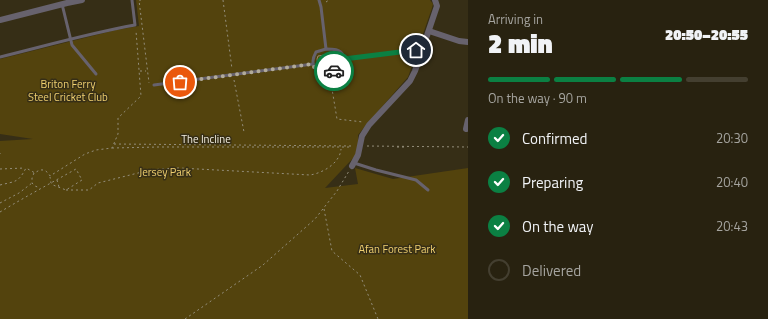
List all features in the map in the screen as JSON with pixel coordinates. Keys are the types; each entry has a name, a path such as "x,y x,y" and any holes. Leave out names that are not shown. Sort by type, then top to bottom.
{"street":[{"path":"0,20 65,2 82,0"},
{"path":"353,164 358,155 362,136 369,125 410,81 415,71 436,6 435,0"},
{"path":"428,31 459,41 468,42"},
{"path":"466,129 468,120"}],"lane":[{"path":"0,57 70,39 135,25 132,0"},
{"path":"319,0 326,49"},
{"path":"65,2 72,45 96,74"},
{"path":"326,49 335,49 344,56 342,68 323,73 317,71 312,64 313,58 316,52 326,49"},
{"path":"344,59 416,50"},
{"path":"154,85 312,64"},
{"path":"353,164 416,180 428,190"}],"path":[{"path":"139,0 148,83 154,85"},
{"path":"223,0 233,75 244,132"},
{"path":"112,148 118,134 118,118 141,96 135,25"},
{"path":"139,71 147,70"},
{"path":"330,72 336,119 365,123"},
{"path":"114,144 468,147"},
{"path":"360,146 407,147"},
{"name":"The Incline","path":"50,176 85,154 96,150 112,148 349,148 360,146"},
{"path":"51,183 66,190 89,190 98,183 142,172 179,168 310,175 317,174 331,166 339,157 341,148"},
{"path":"185,319 263,265 315,220 337,192 353,164"},
{"path":"0,169 26,168 35,173"},
{"path":"0,185 14,182 20,178 26,168"},
{"path":"0,212 76,169 82,180 66,190"},
{"path":"0,203 19,193 32,183 32,178 39,170 44,170 47,172 50,176 51,183"},
{"path":"57,180 59,188"},
{"path":"32,183 41,188"},
{"path":"324,208 332,251 360,275 378,319"}],"green space":[{"path":"136,0 430,0 433,4 432,8 408,77 358,135 356,155 325,188 358,184 355,168 393,179 468,168 468,319 0,319 0,141 33,139 0,134 0,59 116,30 139,26"}],"building":[{"path":"339,54 339,65 318,67 318,56"}],"way so far":[{"path":"180,82 312,64 317,71 323,73 334,71"}],"route":[{"path":"334,71 342,68 344,59 416,50"}],"park label":[{"name":"Briton Ferry Steel Cricket Club","path":"68,90"},
{"name":"Jersey Park","path":"165,172"},
{"name":"Afan Forest Park","path":"397,249"}]}
